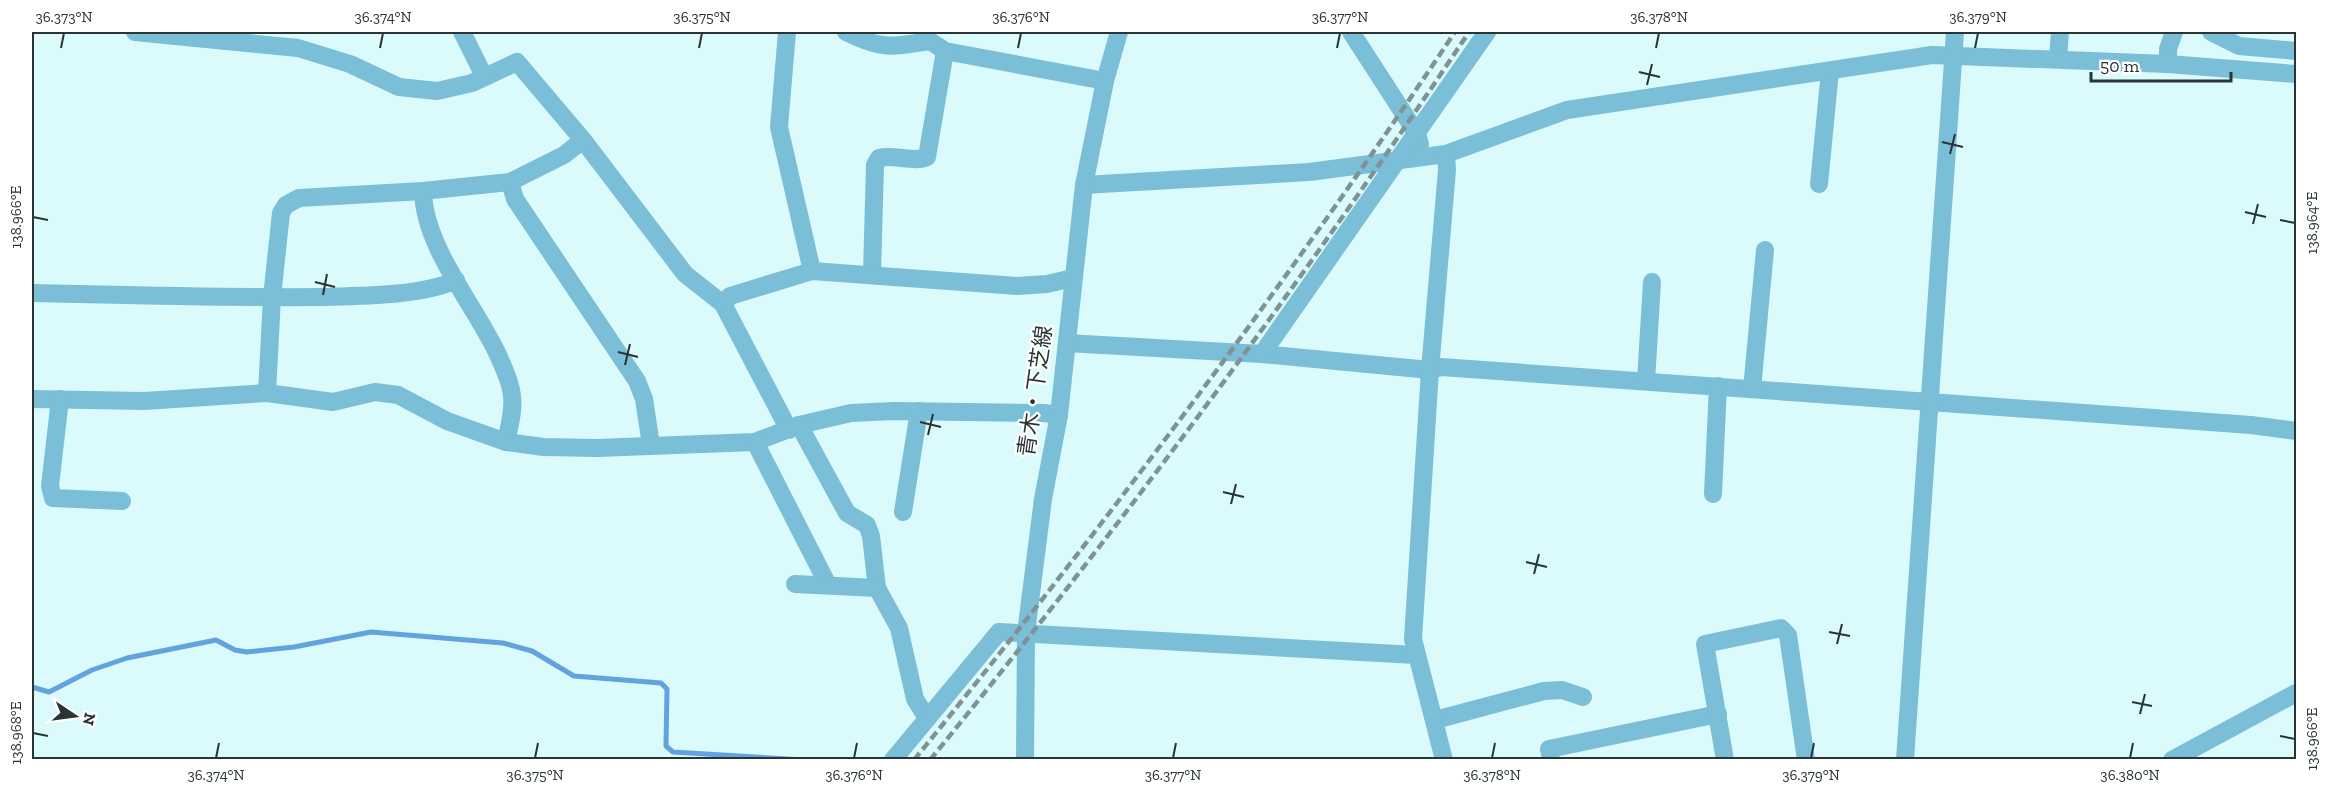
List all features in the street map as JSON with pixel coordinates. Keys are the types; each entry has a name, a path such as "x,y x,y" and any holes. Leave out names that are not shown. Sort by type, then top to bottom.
{"street":[{"path":"135,32 298,48 350,64 399,87 437,90 472,83 517,62 583,141 685,274 723,304 794,428 847,513 867,525 871,536 877,588 899,628 915,699 927,718"},
{"path":"462,32 484,76"},
{"path":"787,32 779,127 812,271"},
{"path":"846,32 871,45 890,47 930,41 945,51 1105,81"},
{"name":"青木・下芝線","path":"1025,759 1026,633 1043,499 1059,415 1072,278 1084,185 1105,81 1119,32"},
{"path":"1351,32 1417,134 1423,157"},
{"path":"1262,354 1400,159 1486,32"},
{"path":"1905,759 1955,32"},
{"path":"2058,59 2060,32"},
{"path":"2168,64 2174,32"},
{"path":"2211,32 2239,46 2296,51"},
{"path":"872,274 875,165 879,158 889,155 922,159 927,157 945,51"},
{"path":"1084,185 1309,172 1446,154 1567,111 1932,55 2168,64 2296,74"},
{"path":"1819,184 1830,71"},
{"path":"267,393 272,297 281,213 292,200 423,191 510,182 555,160 583,141"},
{"path":"1444,759 1413,639 1430,370 1447,170 1446,154"},
{"path":"510,182 515,199 637,381 644,399 651,445"},
{"path":"423,191 423,209 434,237 489,336 507,374 512,395 506,442"},
{"path":"1752,389 1765,250"},
{"path":"723,304 730,296 812,271 1017,286 1047,284 1072,278"},
{"path":"32,293 272,297 368,296 444,286 456,280"},
{"path":"1646,381 1652,282"},
{"path":"1067,343 1262,354 1430,370 1441,368 1646,381 2251,424 2296,431"},
{"path":"1713,494 1718,386"},
{"path":"32,399 144,401 267,393 333,402 375,392 398,395 447,421 506,442 544,447 587,448 755,442 794,428 851,413 1044,412 1059,415"},
{"path":"60,399 50,486 53,498 122,501"},
{"path":"903,512 919,411"},
{"path":"755,442 828,585"},
{"path":"795,584 877,588"},
{"path":"1725,759 1705,644 1781,628 1788,634 1806,759"},
{"path":"903,756 927,718 999,632 1416,654"},
{"path":"1435,720 1544,691 1562,690 1583,697"},
{"path":"2172,759 2296,693"},
{"path":"1551,759 1549,749 1718,714"}],"waterway":[{"path":"32,687 49,692 92,670 127,658 216,640 235,650 247,652 294,647 371,632 503,643 532,651 574,676 661,683 667,689 666,746 673,752 804,760"}],"railway":[{"path":"914,760 1125,493 1193,402 1326,219 1455,32"},
{"path":"930,760 1071,583 1208,402 1341,219 1469,32"}]}
